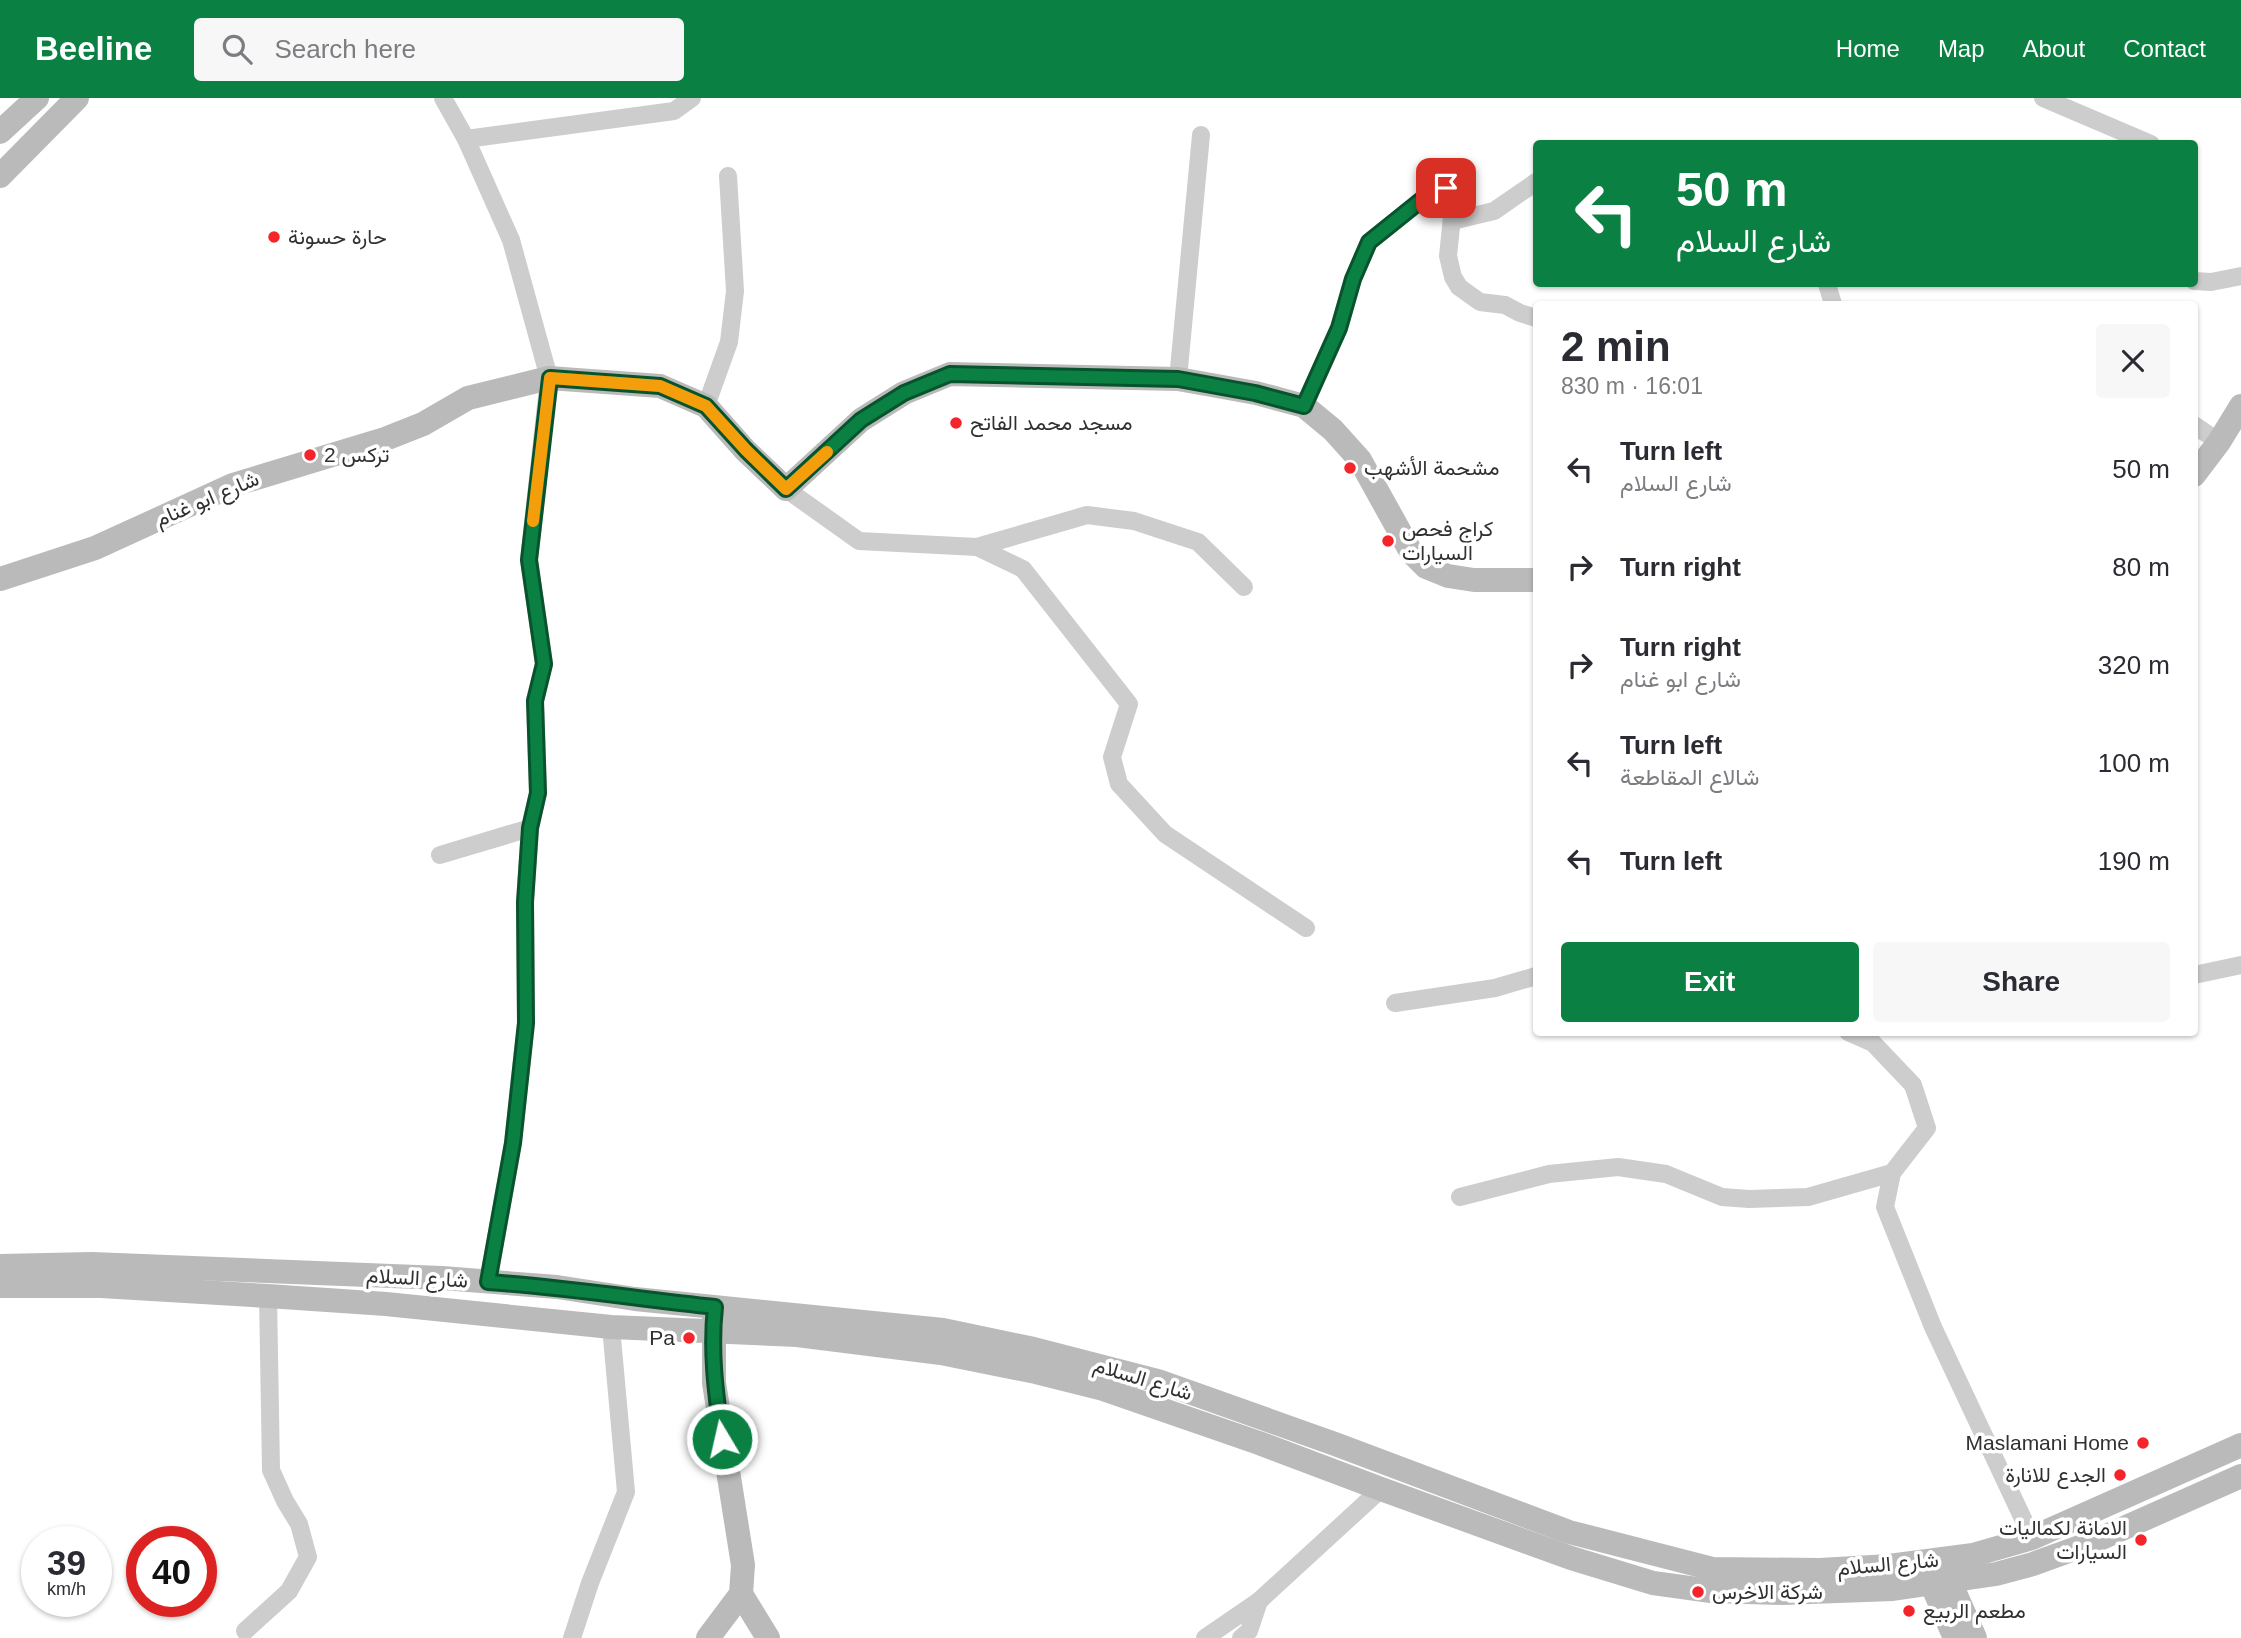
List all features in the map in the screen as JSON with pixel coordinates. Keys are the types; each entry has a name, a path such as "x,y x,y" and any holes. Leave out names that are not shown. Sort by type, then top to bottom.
{"main road":[{"path":"0,132 37,98"},
{"path":"0,176 76,98"},
{"path":"786,489 861,420 904,393 950,374 1178,379 1255,393 1304,406 1333,430 1360,460 1411,552 1426,567 1448,576 1474,580 1533,580"},
{"name":"شارع ابو غنام","path":"0,579 95,548 233,485 385,439 423,424 468,398 550,378 660,386 706,406 786,489"},
{"path":"2198,470 2241,406"},
{"name":"شارع السلام","path":"0,1266 92,1264 557,1287 635,1299 713,1319 797,1335 941,1353 1100,1388 1166,1409 1571,1558 1653,1583 1711,1591 1783,1593 1893,1589 1938,1576 1973,1555 2032,1538 2241,1445"},
{"name":"شارع السلام","path":"0,1286 101,1286 268,1296 386,1304 611,1327 713,1319 943,1331 1059,1355 1171,1386 1569,1532 1713,1569 1820,1570 1938,1576 1996,1574 2052,1558 2241,1476"},
{"path":"708,1638 741,1594 743,1564 714,1383 713,1319"},
{"path":"1938,1576 1955,1638"},
{"path":"1938,1576 1975,1638"},
{"path":"741,1594 768,1638"}],"street":[{"path":"443,98 466,139 511,240 550,378 529,560 544,664 535,701 538,793 530,828 525,902 526,1023 513,1143 488,1282"},
{"path":"466,139 674,111 692,98"},
{"path":"2043,98 2142,140"},
{"path":"1178,379 1200,135"},
{"path":"706,406 729,342 735,290 728,176"},
{"path":"1452,221 1494,211 1533,183"},
{"path":"1304,406 1339,328 1353,279 1369,242 1437,188 1448,189 1453,196 1448,256 1453,277 1459,287 1480,303 1505,304 1533,317"},
{"path":"2198,281 2211,282 2241,276"},
{"path":"2198,428 2219,442"},
{"path":"786,489 859,541 977,547 1087,515 1134,521 1198,542 1244,587"},
{"path":"977,547 1023,569 1129,704 1112,757 1119,784 1165,834 1306,928"},
{"path":"440,855 530,828"},
{"path":"2198,974 2241,965"},
{"path":"1395,1003 1495,988 1533,977"},
{"path":"1857,1036 1873,1043 1913,1085 1927,1129 1892,1173 1885,1206 1933,1327 2032,1538"},
{"path":"1460,1197 1549,1174 1618,1167 1666,1174 1722,1197 1749,1199 1808,1196 1892,1173"},
{"path":"245,1631 266,1609 289,1591 308,1557 299,1524 271,1470 268,1296"},
{"path":"572,1638 590,1583 626,1492 611,1327"},
{"path":"1205,1638 1259,1601 1381,1489"},
{"path":"1241,1638 1249,1631 1259,1601"}],"slow traffic":[{"path":"533,521 550,378 660,386 706,406 786,489 827,452"}],"place":[{"name":"حارة حسونة","path":"274,237"},
{"name":"مسجد محمد الفاتح","path":"956,423"},
{"name":"تركس 2","path":"310,455"},
{"name":"مشحمة الأشهب","path":"1350,468"},
{"name":"كراج فحص السيارات","path":"1388,541"},
{"name":"Pa","path":"689,1338"},
{"name":"Maslamani Home","path":"2143,1443"},
{"name":"الجدع للانارة","path":"2120,1475"},
{"name":"الامانة لكماليات السيارات","path":"2141,1540"},
{"name":"شركة الاخرس","path":"1698,1592"},
{"name":"مطعم الربيع","path":"1909,1611"}],"route":[{"path":"722,1439 714,1383 712,1331 715,1307 635,1299 557,1287 488,1282 513,1143 526,1023 525,902 530,828 538,793 535,701 544,664 529,560 550,378 660,386 706,406 786,489 861,420 904,393 950,374 1178,379 1255,393 1304,406 1339,328 1353,279 1369,242 1435,189 1446,188"}]}
